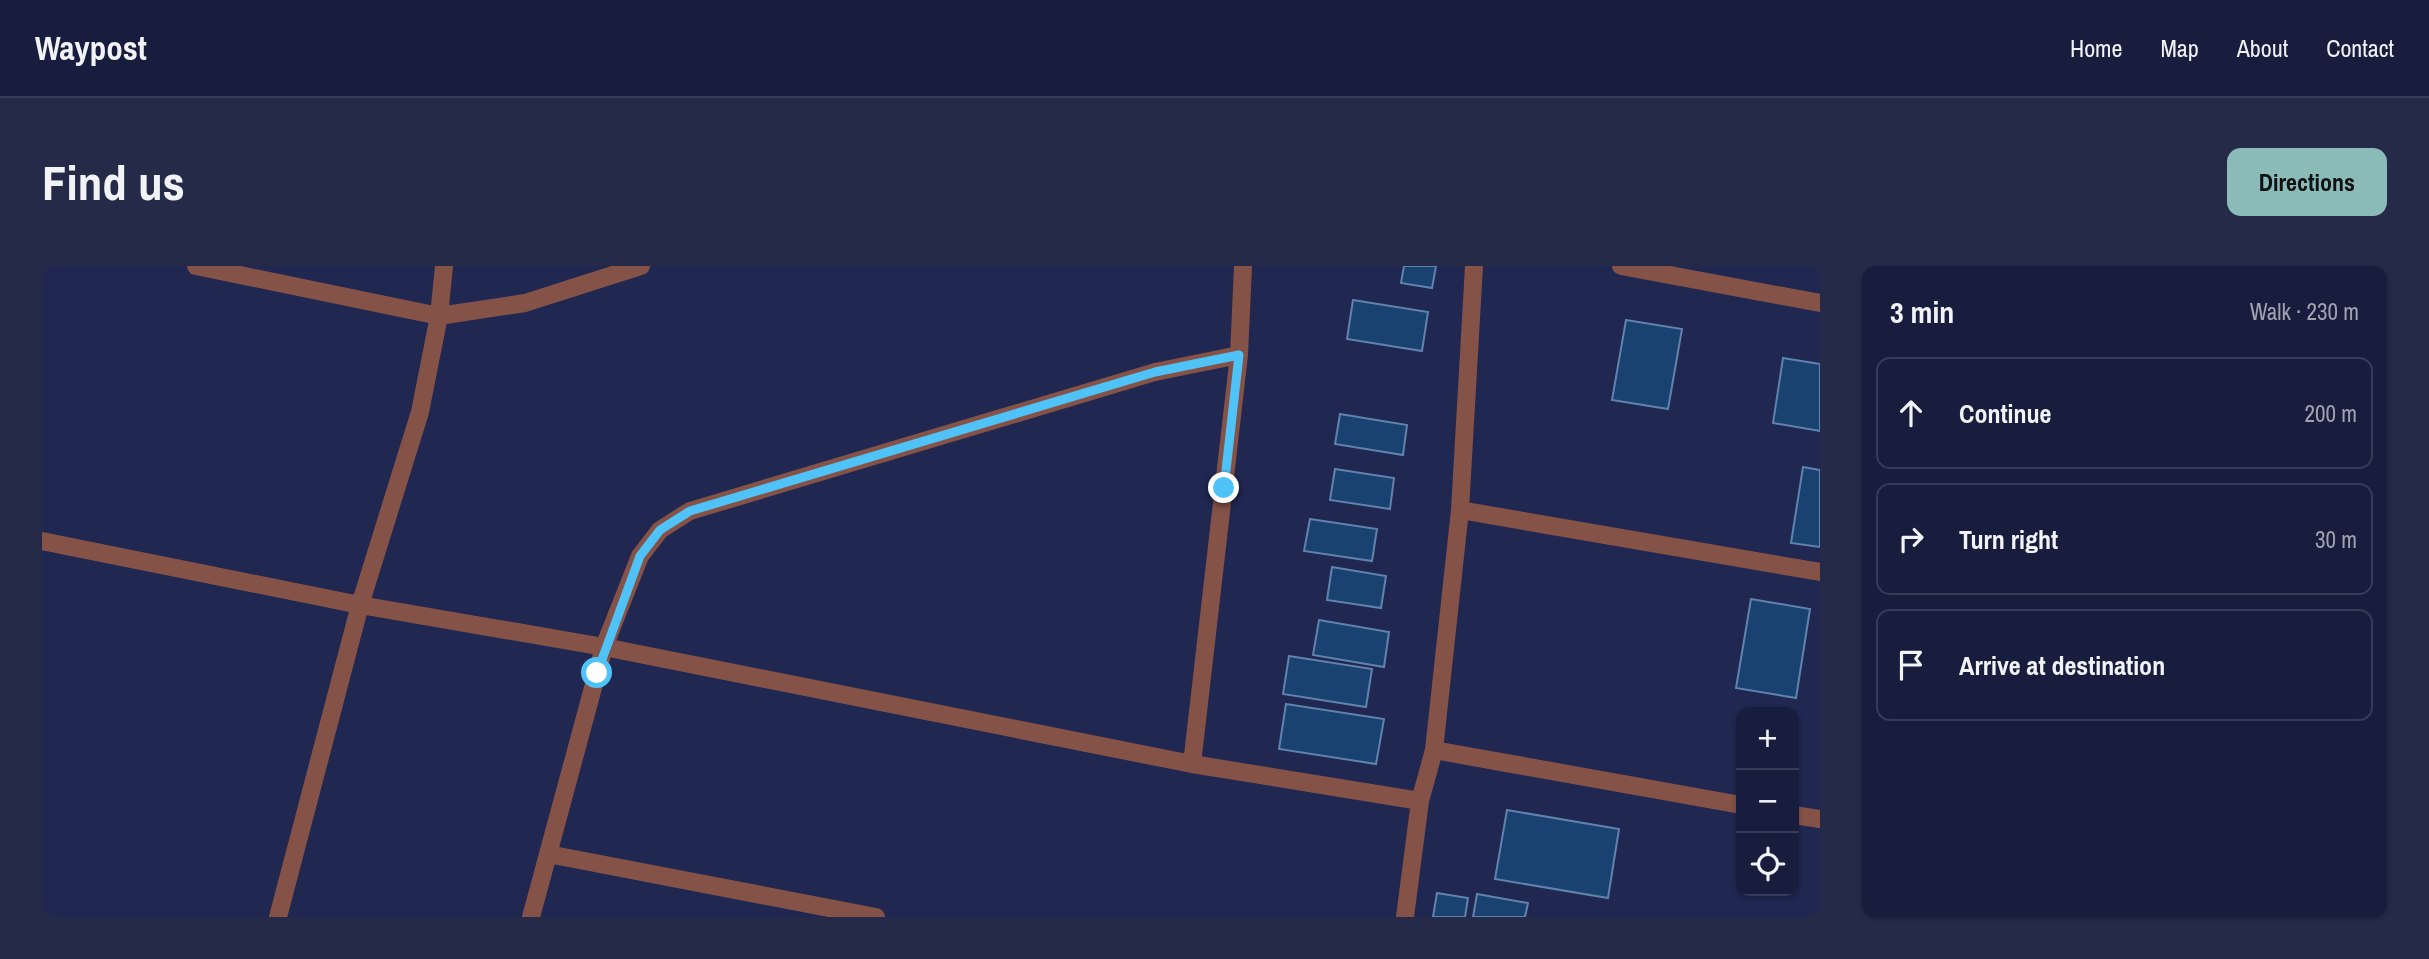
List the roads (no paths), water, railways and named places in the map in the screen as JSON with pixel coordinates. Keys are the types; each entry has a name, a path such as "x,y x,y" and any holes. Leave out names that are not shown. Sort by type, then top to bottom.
{"street":[{"path":"196,266 439,316 525,303 641,266"},
{"path":"278,917 360,605 420,412 439,316 444,266"},
{"path":"1192,764 1239,355 1243,266"},
{"path":"1405,917 1420,801 1433,750 1460,510 1474,266"},
{"path":"1621,266 1820,303"},
{"path":"531,917 604,647 640,556 660,530 690,511 1155,372 1239,355"},
{"path":"1460,510 1820,572"},
{"path":"42,541 360,605 604,647 1192,764 1420,801"},
{"path":"1433,750 1736,804"},
{"path":"1799,816 1820,819"},
{"path":"548,854 876,917"}]}
